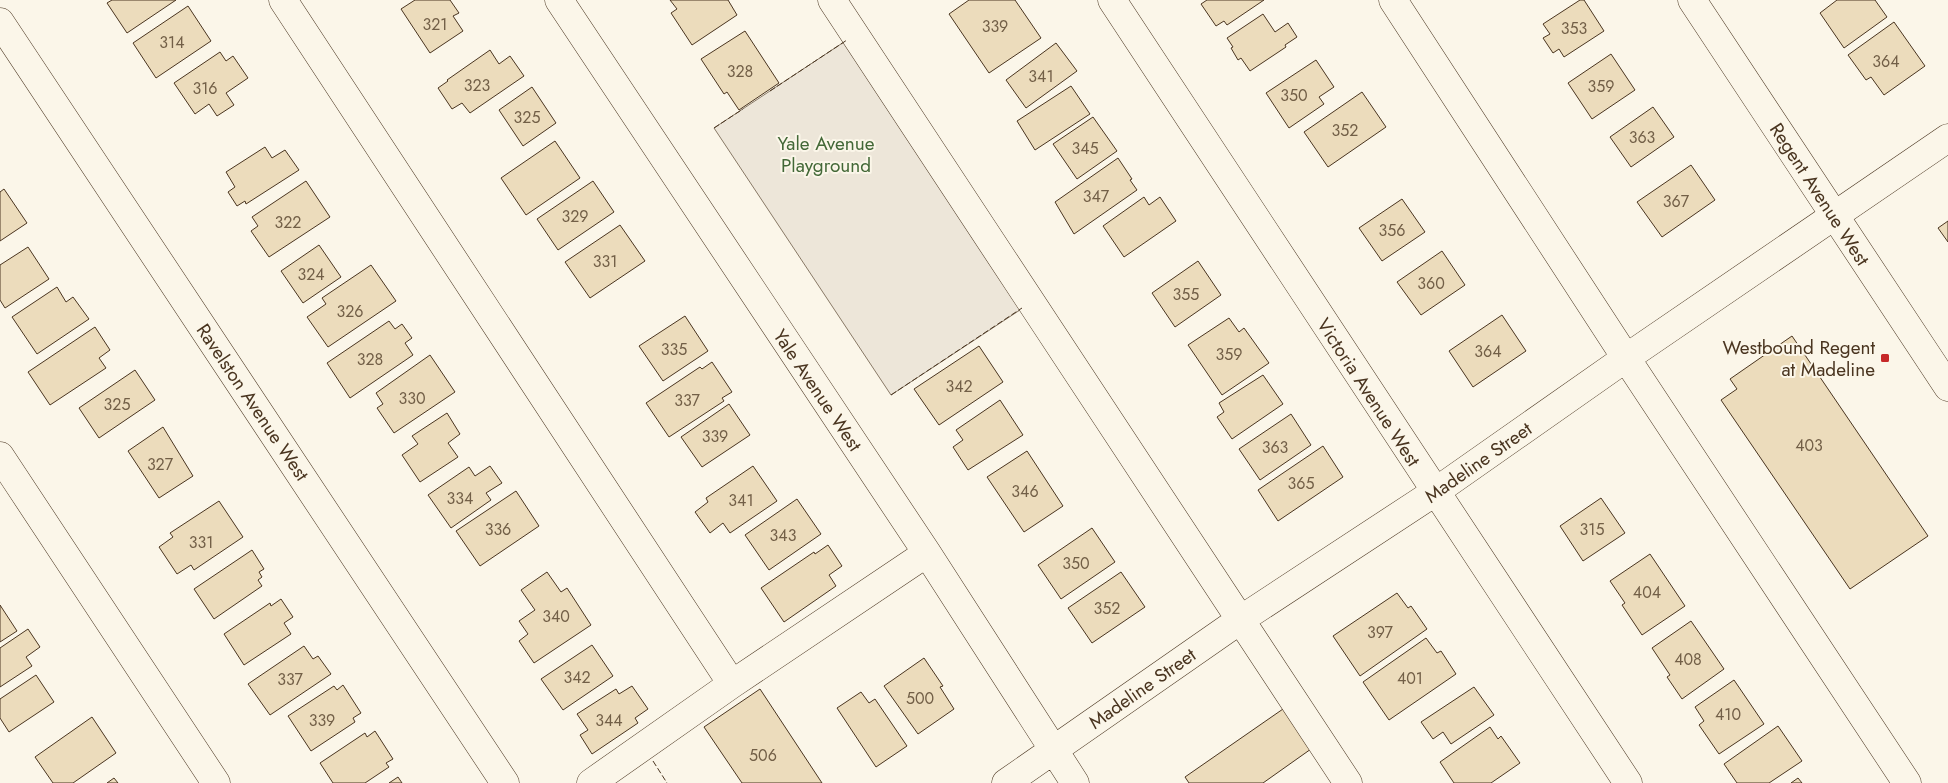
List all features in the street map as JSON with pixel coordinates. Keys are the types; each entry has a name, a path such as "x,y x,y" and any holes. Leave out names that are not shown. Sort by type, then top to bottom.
{"street":[{"path":"283,0 732,684"},
{"name":"Yale Avenue West","path":"559,0 927,553 1075,783"},
{"path":"832,0 1348,783"},
{"name":"Victoria Avenue West","path":"1112,0 1628,783"},
{"path":"1393,0 1626,358 1907,783"},
{"name":"Regent Avenue West","path":"1692,0 1948,387"},
{"name":"Ravelston Avenue West","path":"0,22 505,783"},
{"name":"Madeline Street","path":"1006,783 1240,620 1435,492 1626,358 1948,138"},
{"path":"0,456 216,783"},
{"path":"591,783 732,684 927,553"}],"green space":[{"name":"Yale Avenue Playground","path":"847,40 1023,308 891,395 714,128"}],"building":[{"path":"112,0 176,0 127,33 107,3"},
{"path":"415,0 450,0 459,13 453,16 463,31 430,53 401,9"},
{"path":"670,0 728,0 737,15 692,45 671,13 677,9"},
{"path":"969,0 1015,0 1041,38 989,73 949,14"},
{"path":"1207,0 1264,0 1227,25 1224,21 1216,26 1201,4"},
{"path":"1580,0 1584,0 1604,31 1564,57 1559,49 1553,53 1543,38 1550,34 1543,24"},
{"path":"1837,0 1875,0 1887,17 1844,48 1820,13"},
{"path":"188,6 211,41 156,78 133,43"},
{"path":"1263,14 1275,32 1288,23 1297,37 1285,45 1286,47 1250,71 1241,58 1238,60 1227,38"},
{"path":"1894,22 1925,66 1884,95 1871,77 1866,80 1848,55"},
{"path":"745,31 779,83 739,110 727,92 724,94 701,59"},
{"path":"1056,43 1077,71 1026,108 1006,80"},
{"path":"490,50 499,64 510,56 524,76 470,113 462,103 452,109 438,88"},
{"path":"220,52 226,61 233,56 248,78 226,93 234,105 217,116 209,104 195,114 174,83"},
{"path":"1611,54 1635,90 1592,119 1568,83"},
{"path":"1316,60 1334,87 1319,97 1324,104 1289,128 1266,93"},
{"path":"1071,86 1090,114 1035,150 1017,121"},
{"path":"532,87 556,123 523,146 499,110"},
{"path":"1362,92 1386,127 1328,167 1304,132"},
{"path":"1653,107 1674,137 1631,167 1610,137"},
{"path":"1093,117 1117,151 1077,179 1053,144"},
{"path":"555,141 580,178 526,215 501,178"},
{"path":"265,147 272,158 285,150 299,170 246,204 245,201 237,206 228,192 235,187 226,172"},
{"path":"1118,158 1137,190 1074,234 1055,202"},
{"path":"1691,165 1715,200 1662,237 1637,202"},
{"path":"306,181 330,217 269,257 251,231 258,226 252,217"},
{"path":"593,181 614,212 558,250 537,219"},
{"path":"4,189 27,223 0,241 0,192"},
{"path":"1144,197 1149,205 1160,197 1176,221 1124,257 1103,226"},
{"path":"1402,199 1425,232 1382,261 1359,228"},
{"path":"1948,221 1948,242 1938,228"},
{"path":"620,225 645,261 590,298 565,262"},
{"path":"319,245 341,277 303,303 281,271"},
{"path":"28,247 49,279 5,308 0,300 0,265"},
{"path":"1442,251 1465,285 1421,315 1397,282"},
{"path":"1198,261 1221,295 1175,327 1152,293"},
{"path":"371,265 396,301 328,347 307,317 326,304 322,298"},
{"path":"57,287 66,302 73,297 89,319 37,354 12,317"},
{"path":"1502,315 1526,351 1473,387 1449,351"},
{"path":"685,316 708,351 663,381 639,346"},
{"path":"1229,318 1239,332 1244,328 1269,363 1222,395 1188,345"},
{"path":"389,321 395,329 402,324 412,338 405,343 413,355 350,398 327,363"},
{"path":"95,327 110,350 99,358 106,368 50,405 28,372"},
{"path":"1792,336 1928,536 1850,589 1721,400 1737,389 1730,379"},
{"path":"979,346 1003,382 939,425 914,389"},
{"path":"430,355 455,392 394,433 377,408 383,404 376,393"},
{"path":"712,362 732,392 722,398 724,401 669,437 646,403 700,367 702,369"},
{"path":"135,370 155,400 99,438 79,408"},
{"path":"1263,375 1283,404 1232,439 1217,417 1224,412 1219,403"},
{"path":"1000,400 1023,435 968,470 953,447 963,440 956,430"},
{"path":"729,404 750,435 702,467 681,437"},
{"path":"447,413 460,434 448,443 458,457 420,482 402,455 418,444 412,436"},
{"path":"1291,414 1311,445 1260,480 1239,449"},
{"path":"163,427 193,476 159,498 128,451"},
{"path":"1323,446 1343,477 1278,521 1258,490"},
{"path":"1027,451 1063,506 1024,532 987,477"},
{"path":"490,466 502,483 486,493 491,500 451,528 428,495 469,467 475,476"},
{"path":"753,466 777,501 730,533 723,523 710,533 695,512 708,502 706,498"},
{"path":"516,491 539,526 480,566 456,531"},
{"path":"1601,498 1625,533 1583,561 1560,526"},
{"path":"797,499 821,534 769,570 745,535"},
{"path":"219,501 243,537 194,570 191,565 177,574 159,547 173,537 170,533"},
{"path":"1092,528 1115,562 1061,599 1038,565"},
{"path":"828,545 842,566 829,575 836,586 784,622 761,588 814,552 815,554"},
{"path":"252,550 264,569 259,572 262,577 258,580 262,586 214,619 194,589"},
{"path":"1650,554 1685,606 1642,635 1622,605 1625,603 1610,581"},
{"path":"547,572 561,592 567,588 591,625 534,663 519,641 528,634 519,621 535,610 521,590"},
{"path":"1121,572 1145,607 1092,643 1068,608"},
{"path":"1397,593 1408,608 1411,606 1427,629 1360,676 1333,636"},
{"path":"281,599 293,617 284,623 291,634 244,665 224,634 270,603 271,606"},
{"path":"0,605 17,631 0,642"},
{"path":"1691,621 1724,669 1682,699 1667,677 1670,675 1652,648"},
{"path":"28,629 40,647 26,657 32,666 0,687 0,648"},
{"path":"1426,638 1437,653 1441,651 1456,674 1389,720 1363,682"},
{"path":"592,645 613,676 563,710 541,679"},
{"path":"304,646 313,659 318,656 331,674 270,715 248,684"},
{"path":"924,658 943,686 940,687 954,709 918,734 884,686"},
{"path":"36,675 54,702 9,732 0,718 0,699"},
{"path":"1734,680 1764,724 1719,754 1699,725 1704,721 1695,707"},
{"path":"343,685 361,713 353,718 355,722 311,751 288,716 334,686 337,690"},
{"path":"632,686 648,709 635,718 638,723 592,754 580,735 588,730 577,714 616,689 619,694"},
{"path":"1474,687 1494,715 1451,744 1443,732 1433,739 1421,722"},
{"path":"760,689 822,783 742,783 704,727"},
{"path":"861,692 869,703 875,699 907,746 876,767 837,708"},
{"path":"1283,709 1311,749 1263,783 1189,783 1185,777"},
{"path":"92,717 116,753 73,783 53,783 35,757"},
{"path":"1778,726 1802,761 1769,783 1737,783 1724,764"},
{"path":"1490,727 1498,739 1501,736 1520,763 1491,783 1454,783 1440,762"},
{"path":"375,731 393,759 386,763 389,767 365,783 333,783 320,763 365,733 367,737"},
{"path":"398,777 402,783 389,783"},
{"path":"114,778 118,783 107,783"},
{"path":"1798,778 1802,783 1791,783"}],"fence":[{"path":"770,91 847,40"},
{"path":"714,128 743,109"},
{"path":"891,395 1022,308"},
{"path":"653,761 667,783"}],"place":[{"name":"Westbound Regent at Madeline","path":"1885,358"}]}
